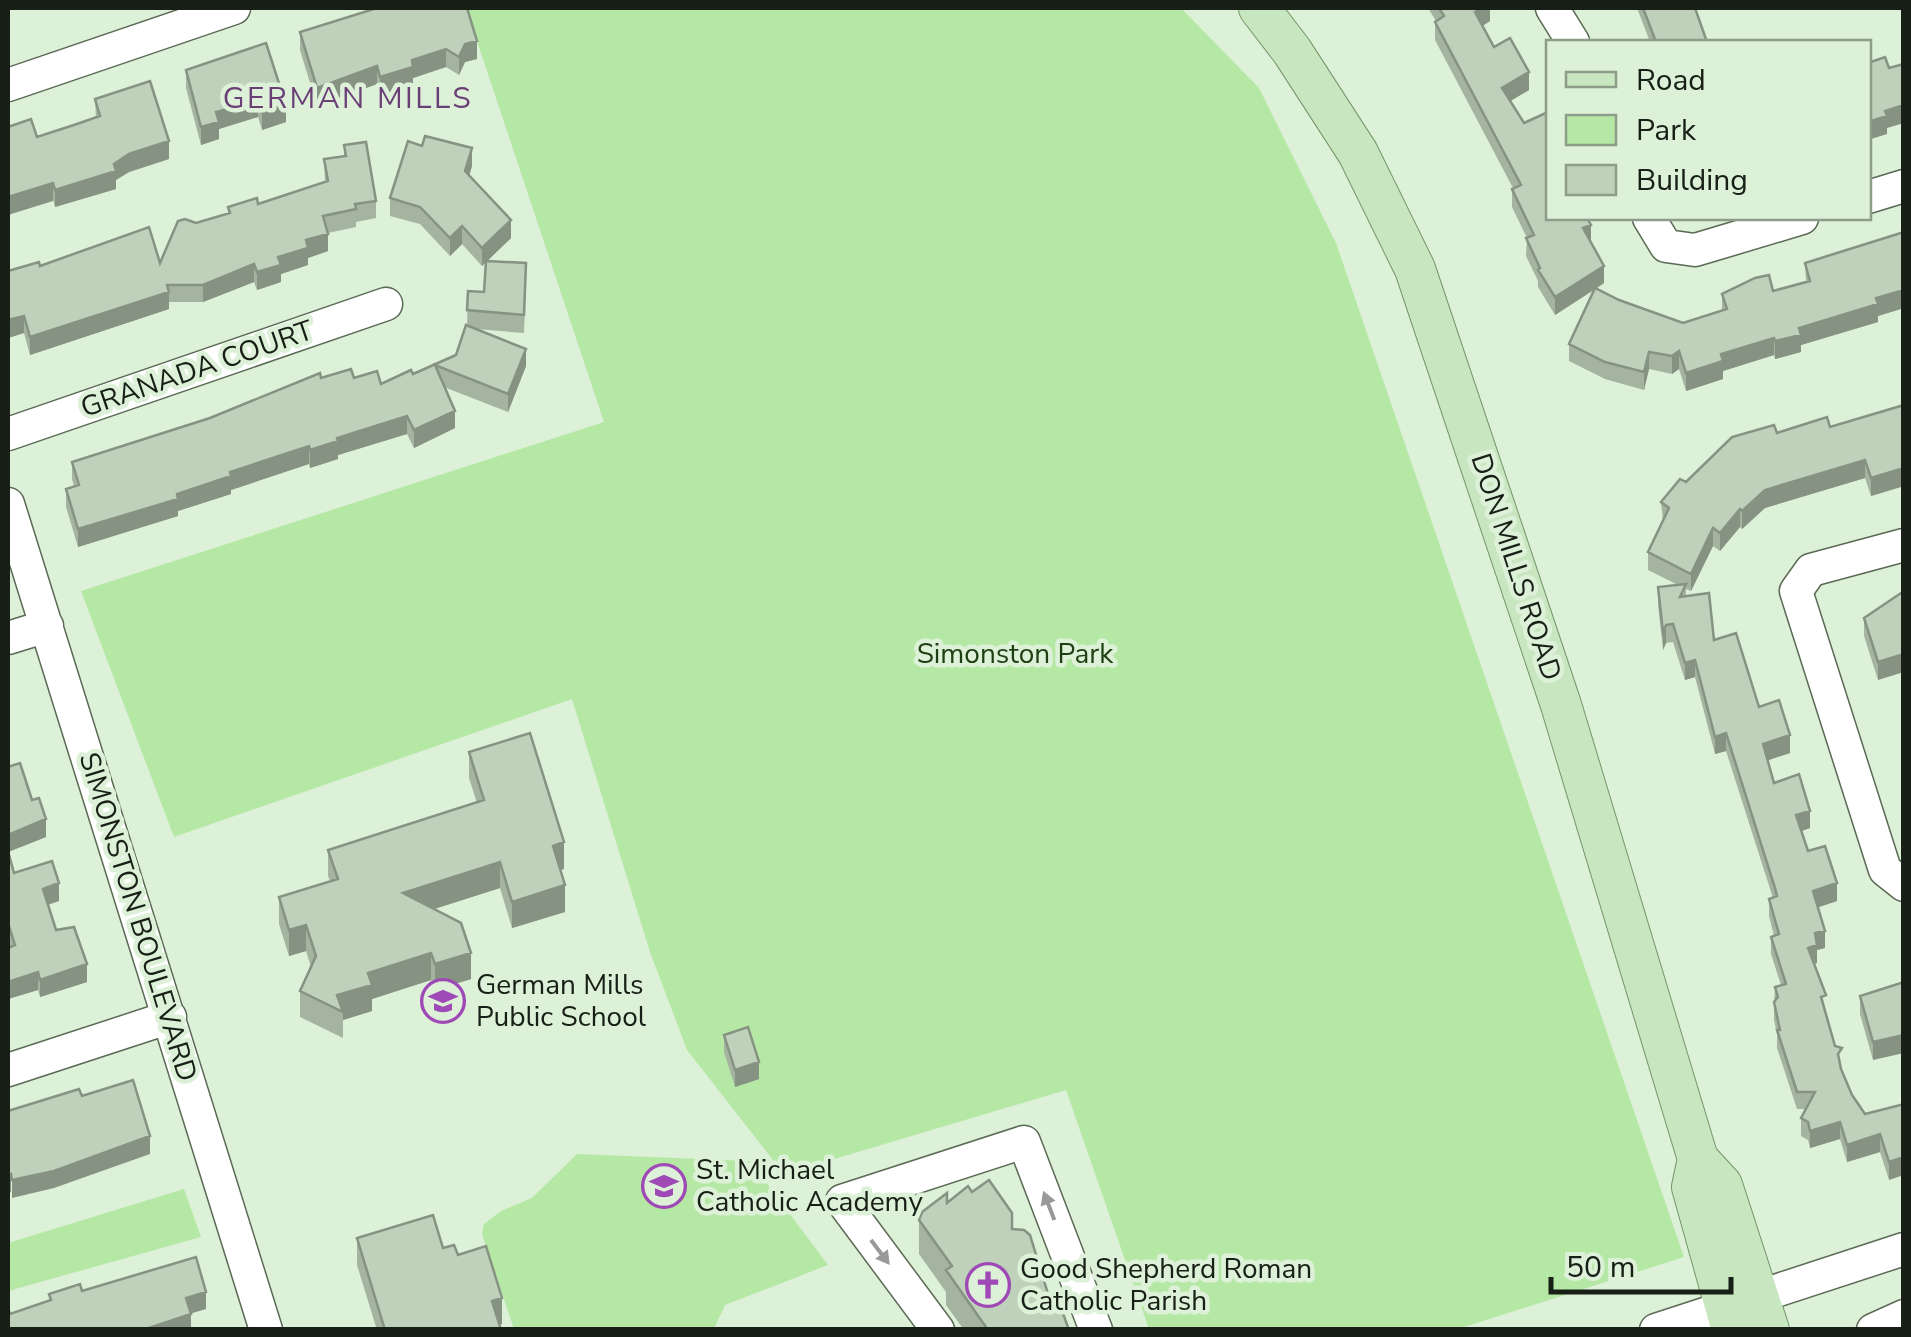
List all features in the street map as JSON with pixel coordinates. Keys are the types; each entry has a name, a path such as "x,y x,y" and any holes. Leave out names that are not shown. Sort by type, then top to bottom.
{"main road":[{"name":"DON MILLS ROAD","path":"1259,8 1358,154 1415,269 1561,705 1698,1159 1692,1187 1746,1315"}],"street":[{"path":"8,85 234,8"},
{"path":"1552,8 1573,40"},
{"path":"1871,196 1904,186"},
{"path":"1650,220 1666,246 1695,250 1795,220"},
{"name":"GRANADA COURT","path":"8,434 386,304"},
{"name":"SIMONSTON BOULEVARD","path":"8,504 266,1330"},
{"path":"1904,545 1811,570 1796,591 1885,870 1904,885"},
{"path":"8,638 47,626"},
{"path":"8,1070 170,1017"},
{"path":"938,1330 842,1200 1024,1142 1096,1330"},
{"path":"1656,1330 1746,1315 1904,1249"},
{"path":"1873,1330 1904,1316"}],"green space":[{"name":"Simonston Park","path":"466,8 1181,8 1259,88 1336,243 1684,1257 1458,1329 1149,1329 1066,1090 784,1174 687,1050 650,952 572,699 174,837 81,591 604,422"},
{"path":"577,1154 750,1161 828,1265 725,1305 714,1329 514,1329 482,1234 484,1224 501,1211 532,1198"},
{"path":"184,1189 201,1237 8,1291 8,1243"}],"building":[{"path":"377,8 467,8 477,41 465,44 459,57 446,49 412,60 413,67 380,77 377,66 317,88 300,32"},
{"path":"1439,8 1483,8 1475,12 1494,47 1510,38 1529,72 1502,88 1524,123 1546,113 1546,220 1588,220 1591,225 1583,228 1604,266 1555,297 1538,270 1526,238 1534,235 1512,189 1521,185 1435,22 1444,16"},
{"path":"1643,8 1695,8 1706,40 1655,40"},
{"path":"266,43 286,105 262,112 258,100 216,112 219,122 201,127 186,70"},
{"path":"1885,57 1889,68 1904,64 1904,105 1871,121 1871,62"},
{"path":"150,81 169,141 129,154 114,164 116,171 55,190 53,183 8,197 8,127 31,119 37,137 100,116 95,99"},
{"path":"425,136 472,148 465,171 511,220 482,248 462,226 450,238 420,207 390,198 408,141 422,146"},
{"path":"366,142 376,201 323,216 328,234 306,240 308,248 278,257 281,265 257,272 254,264 203,285 167,285 169,292 30,337 24,316 8,320 8,271 39,262 40,266 149,227 160,263 178,221 196,223 230,213 228,207 257,198 258,204 328,181 324,159 346,156 344,145"},
{"path":"1904,232 1904,290 1876,298 1878,304 1799,328 1801,335 1775,341 1774,338 1721,354 1723,361 1686,373 1679,351 1672,356 1649,352 1644,372 1605,362 1569,344 1595,288 1683,323 1727,309 1722,294 1755,278 1769,275 1773,291 1810,281 1805,263"},
{"path":"486,261 526,263 524,315 467,310 468,291 484,292"},
{"path":"466,325 526,349 508,394 435,365 455,411 414,430 407,416 310,450 309,446 230,472 231,476 177,494 178,499 78,529 66,489 79,485 72,462 210,418 320,373 321,378 351,369 354,378 377,371 381,384 411,370 413,374 456,355"},
{"path":"1904,405 1904,468 1871,478 1865,460 1765,490 1740,509 1720,533 1713,528 1691,574 1648,552 1669,508 1661,502 1680,479 1686,482 1732,437 1774,425 1777,433 1827,417 1830,427"},
{"path":"1686,584 1680,597 1709,593 1714,640 1736,633 1759,707 1779,700 1790,735 1763,744 1774,783 1799,774 1810,811 1796,815 1808,851 1825,846 1837,883 1813,891 1825,931 1815,933 1817,945 1808,948 1826,995 1821,997 1835,1046 1842,1048 1838,1054 1841,1069 1865,1114 1904,1104 1904,1157 1889,1162 1880,1134 1847,1145 1840,1122 1810,1131 1808,1122 1801,1118 1815,1092 1797,1092 1777,1030 1775,987 1786,984 1771,937 1779,934 1769,899 1777,896 1775,888 1726,733 1715,737 1695,660 1685,663 1673,624 1666,625 1663,632 1658,587"},
{"path":"1904,591 1904,654 1878,662 1864,618"},
{"path":"530,733 564,842 553,846 565,885 512,902 500,862 403,893 461,923 471,953 435,964 431,953 368,973 372,985 337,995 343,1012 300,991 316,956 306,925 289,930 279,897 338,879 328,850 484,800 469,752"},
{"path":"20,763 32,800 39,798 46,819 8,835 8,767"},
{"path":"8,851 14,873 52,861 59,883 43,889 56,930 74,927 87,964 40,980 38,972 8,982 8,948 15,945 8,923"},
{"path":"1904,982 1904,1035 1873,1042 1860,996"},
{"path":"748,1027 759,1062 735,1070 724,1035"},
{"path":"133,1080 150,1136 54,1171 12,1180 8,1175 8,1111 79,1089 82,1096"},
{"name":"Good Shepherd Roman Catholic Parish","path":"989,1180 1012,1213 1012,1229 1030,1235 1049,1297 1056,1294 1069,1330 988,1330 946,1270 952,1266 919,1220 922,1212 947,1193 947,1203 968,1186 972,1192"},
{"path":"433,1215 443,1248 454,1245 458,1255 486,1246 502,1298 492,1301 501,1330 385,1330 357,1238"},
{"path":"196,1257 206,1292 186,1298 191,1314 143,1330 8,1330 8,1308 10,1314 51,1300 49,1294 80,1284 82,1291"}],"place":[{"name":"German Mills Public School","path":"443,1001"},
{"name":"St. Michael Catholic Academy","path":"664,1186"},
{"name":"Good Shepherd Roman Catholic Parish","path":"988,1285"}],"district":[{"name":"GERMAN MILLS","path":"348,98"}]}
